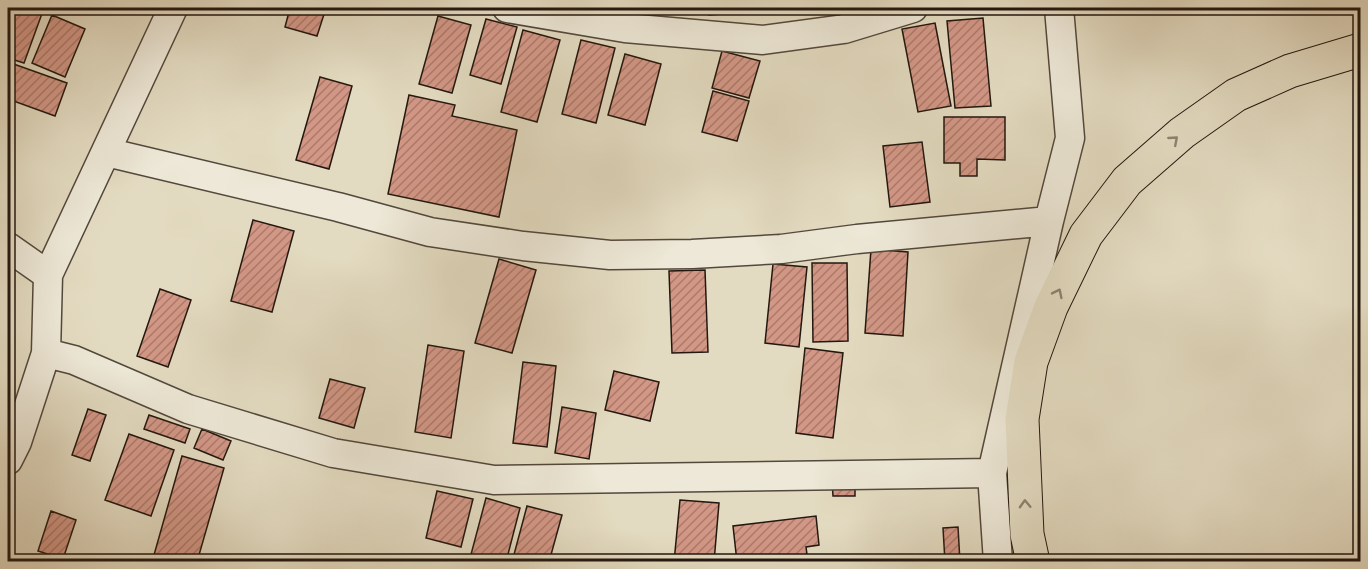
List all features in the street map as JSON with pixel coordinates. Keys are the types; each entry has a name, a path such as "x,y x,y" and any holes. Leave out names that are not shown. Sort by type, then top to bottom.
{"highway":[{"path":"1033,561 1027,534 1022,419 1031,362 1051,307 1086,235 1127,181 1182,134 1236,95 1290,71 1360,50"}],"street":[{"path":"8,460 17,442 46,353 48,275 173,8"},
{"path":"507,8 625,28 763,40 844,29 913,8"},
{"path":"998,561 992,473 1049,220 1070,138 1059,8"},
{"path":"106,152 338,207 430,232 523,246 610,255 692,254 781,249 1049,220"},
{"path":"8,247 48,275"},
{"path":"46,353 74,360 188,410 333,453 494,480 992,473"}],"building":[{"path":"8,8 44,8 24,63 8,58"},
{"path":"290,8 326,8 317,36 285,27"},
{"path":"708,8 735,8 735,13 709,15"},
{"path":"775,8 797,8 797,10 775,12"},
{"path":"52,15 85,29 65,77 32,63"},
{"path":"438,16 471,25 452,93 419,84"},
{"path":"983,18 991,106 955,108 947,21"},
{"path":"486,19 517,27 501,84 470,75"},
{"path":"935,23 951,106 918,112 902,29"},
{"path":"523,30 560,40 537,122 501,112"},
{"path":"581,40 615,48 596,123 562,114"},
{"path":"722,51 760,61 749,98 712,88"},
{"path":"625,54 661,64 645,125 608,115"},
{"path":"8,62 67,83 55,116 8,99"},
{"path":"320,77 352,86 329,169 296,160"},
{"path":"713,91 749,101 737,141 702,132"},
{"path":"409,95 455,105 452,116 517,130 499,217 388,194"},
{"path":"944,117 1005,117 1005,160 977,159 977,176 960,176 960,163 944,163"},
{"path":"922,142 930,202 890,207 883,146"},
{"path":"253,220 294,231 272,312 231,301"},
{"path":"871,249 908,252 903,336 865,333"},
{"path":"499,259 536,270 512,353 475,343"},
{"path":"812,263 847,263 848,341 813,342"},
{"path":"773,264 807,267 799,347 765,343"},
{"path":"705,270 708,352 672,353 669,271"},
{"path":"160,289 191,300 168,367 137,356"},
{"path":"428,345 464,351 451,438 415,432"},
{"path":"805,348 843,353 833,438 796,433"},
{"path":"523,362 556,366 547,447 513,443"},
{"path":"614,371 659,382 650,421 605,410"},
{"path":"330,379 365,388 354,428 319,418"},
{"path":"562,407 596,413 589,459 555,453"},
{"path":"88,409 106,415 90,461 72,455"},
{"path":"149,415 190,429 185,443 144,429"},
{"path":"202,429 231,441 223,460 194,448"},
{"path":"129,434 174,450 151,516 105,500"},
{"path":"182,456 224,468 197,562 152,562"},
{"path":"855,480 855,496 833,496 832,481"},
{"path":"437,491 473,499 461,547 426,538"},
{"path":"486,498 520,508 506,562 469,562"},
{"path":"680,500 719,503 714,562 674,562"},
{"path":"527,506 562,515 549,562 512,562"},
{"path":"51,511 76,520 63,559 38,551"},
{"path":"816,516 819,545 806,547 808,562 737,562 733,526"},
{"path":"958,527 960,562 945,562 943,528"}]}
